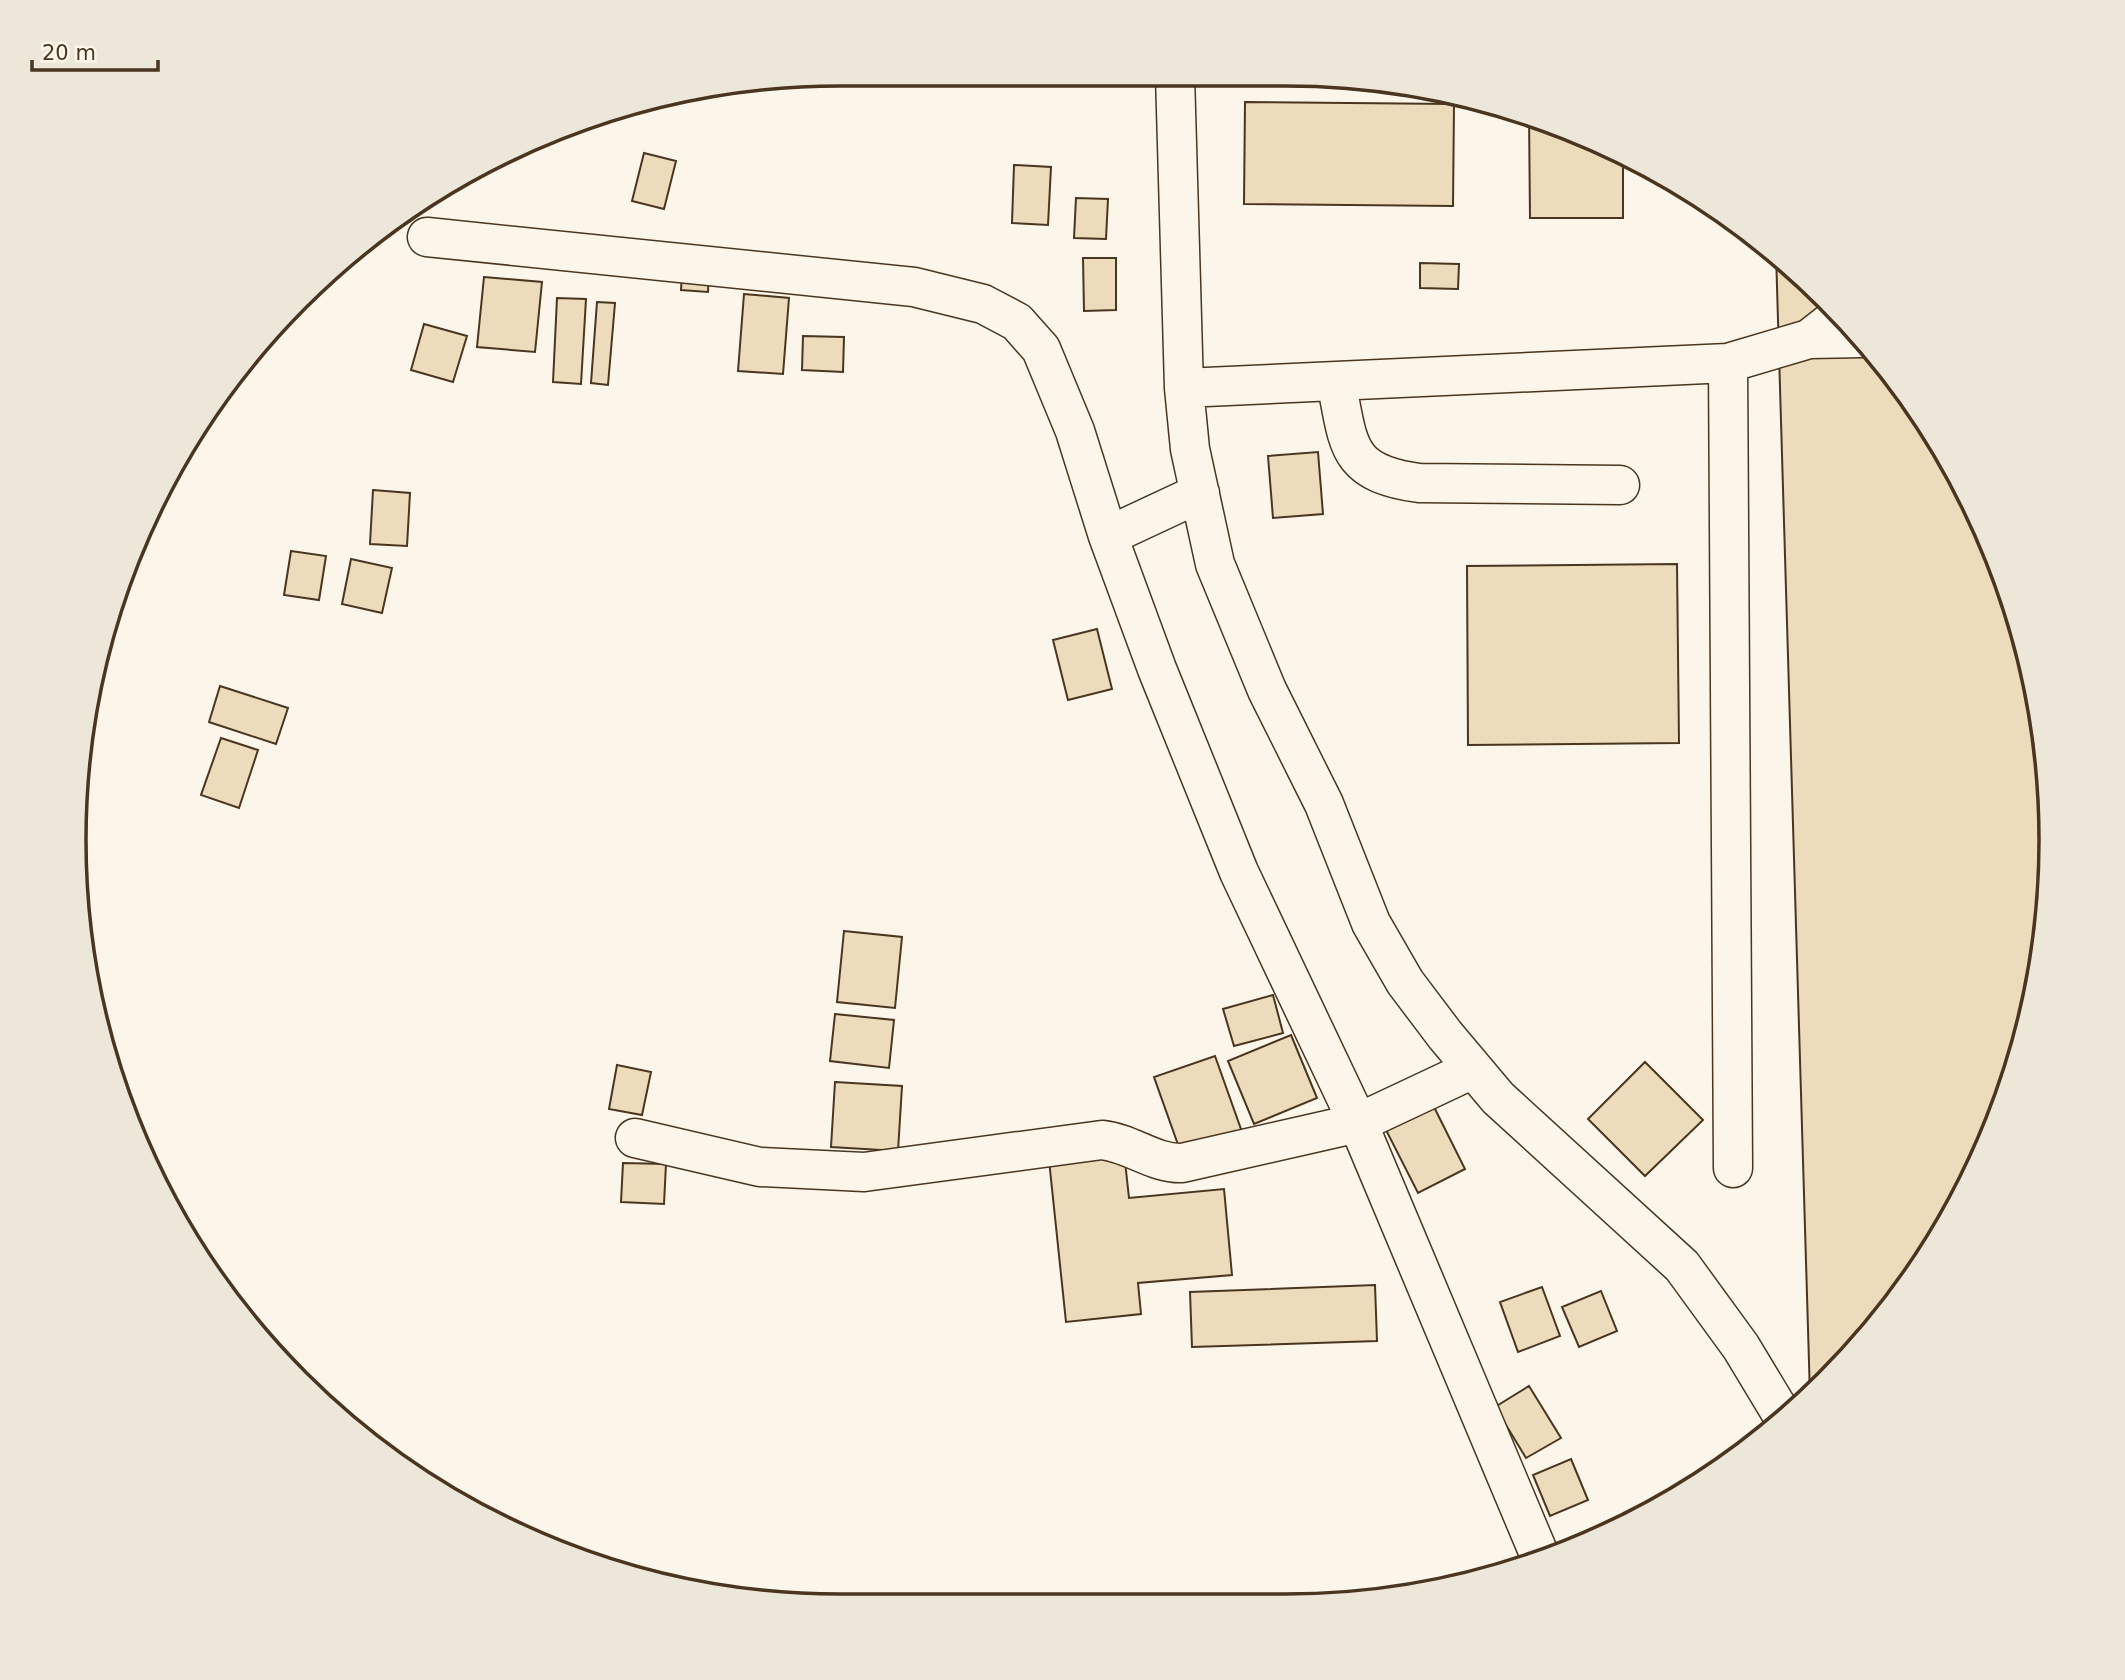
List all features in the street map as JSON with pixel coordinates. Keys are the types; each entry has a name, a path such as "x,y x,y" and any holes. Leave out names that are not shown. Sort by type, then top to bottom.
{"street":[{"path":"1175,86 1184,388 1190,449 1215,564 1267,690 1324,804 1371,923 1405,982 1444,1035 1498,1098 1682,1266 1741,1346 1779,1410"},
{"path":"427,237 914,288 984,304 1017,322 1041,349 1075,431 1108,536 1157,669 1239,872 1358,1123 1537,1550"},
{"path":"1810,339 1832,322"},
{"path":"1184,388 1728,363 1810,339 1848,338"},
{"path":"1728,363 1733,1168"},
{"path":"1336,381 1352,450 1364,466 1391,479 1419,483 1620,485"},
{"path":"1108,536 1200,494"},
{"path":"635,1138 760,1167 864,1172 1102,1140 1116,1142 1167,1163 1182,1163 1358,1123 1473,1069"}],"building":[{"path":"1245,102 1454,105 1453,206 1244,204"},
{"path":"1529,127 1574,143 1623,166 1623,218 1530,218"},
{"path":"644,153 676,161 664,209 632,201"},
{"path":"1014,165 1051,167 1048,225 1012,223"},
{"path":"1076,198 1108,199 1106,239 1074,238"},
{"path":"1083,258 1116,258 1116,310 1084,311"},
{"path":"1420,263 1459,264 1458,289 1420,288"},
{"path":"1776,268 1818,307 1883,381 1912,421 1961,506 1982,551 2014,645 2025,693 2038,791 2038,889 2025,987 2014,1035 1982,1129 1938,1217 1912,1259 1852,1337 1810,1381"},
{"path":"682,272 709,273 708,292 681,290"},
{"path":"484,277 542,282 535,352 477,347"},
{"path":"744,294 789,298 783,374 738,371"},
{"path":"557,298 586,299 581,384 553,382"},
{"path":"597,302 615,303 608,385 591,383"},
{"path":"424,324 467,336 453,382 411,370"},
{"path":"803,336 844,337 843,372 802,370"},
{"path":"1318,452 1323,514 1273,518 1268,456"},
{"path":"373,490 410,493 407,546 370,544"},
{"path":"291,551 326,556 319,600 284,595"},
{"path":"351,559 392,568 382,613 342,604"},
{"path":"1677,564 1679,743 1468,745 1467,566"},
{"path":"1097,629 1112,689 1068,700 1053,640"},
{"path":"220,686 288,708 276,744 209,722"},
{"path":"221,738 258,750 239,808 201,795"},
{"path":"844,931 902,937 895,1008 837,1002"},
{"path":"1273,995 1283,1033 1234,1046 1223,1009"},
{"path":"835,1014 894,1020 889,1068 830,1061"},
{"path":"1291,1035 1317,1098 1254,1124 1228,1061"},
{"path":"1215,1056 1242,1132 1181,1153 1154,1077"},
{"path":"1645,1062 1703,1120 1645,1176 1588,1119"},
{"path":"617,1065 651,1072 642,1115 609,1109"},
{"path":"835,1082 902,1086 898,1151 831,1147"},
{"path":"1433,1105 1465,1169 1418,1193 1386,1130"},
{"path":"1124,1152 1129,1198 1224,1189 1232,1275 1138,1283 1141,1314 1066,1322 1049,1160"},
{"path":"623,1163 666,1164 664,1204 621,1202"},
{"path":"1375,1285 1377,1341 1192,1347 1190,1292"},
{"path":"1542,1287 1560,1336 1518,1352 1500,1302"},
{"path":"1601,1291 1617,1331 1579,1347 1562,1307"},
{"path":"1529,1386 1561,1438 1526,1458 1495,1407"},
{"path":"1571,1459 1588,1500 1550,1516 1533,1475"}]}
